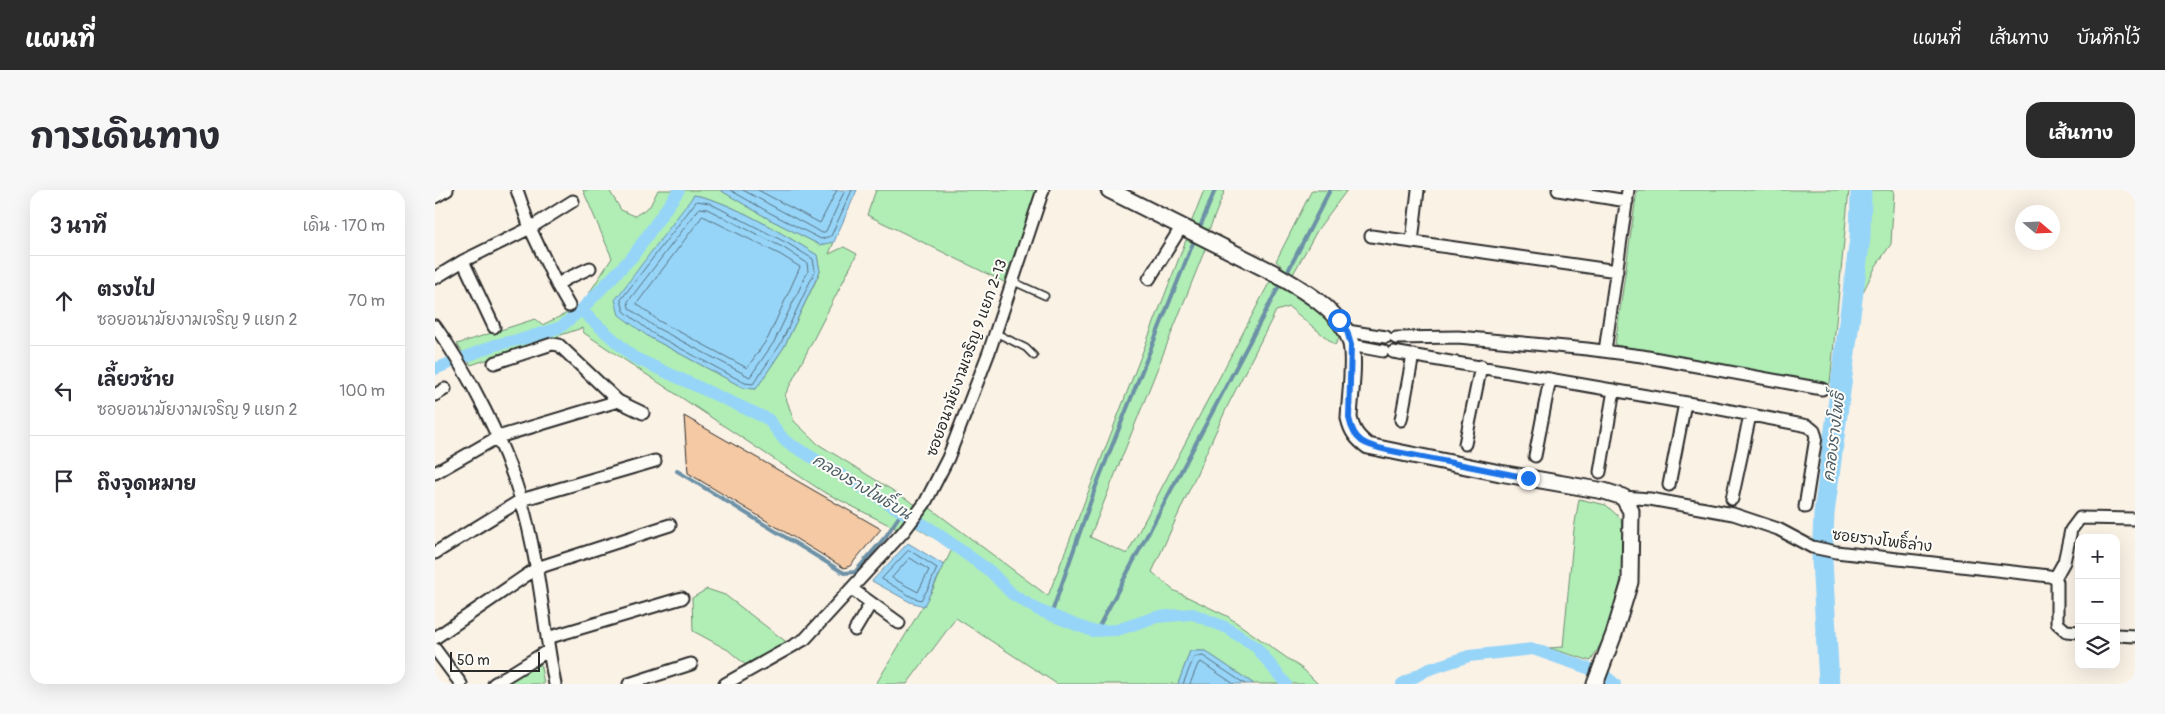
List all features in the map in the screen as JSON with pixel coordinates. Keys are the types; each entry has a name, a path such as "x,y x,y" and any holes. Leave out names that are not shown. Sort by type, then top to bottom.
{"street":[{"path":"435,197 447,190"},
{"path":"517,190 530,228 569,306"},
{"name":"ซอยอนามัยงามเจริญ 9 แยก 2-13","path":"725,684 805,639 904,531 925,503 948,458 995,333 1043,190"},
{"path":"1109,190 1292,284 1324,307 1349,338 1398,353 1481,366 1808,426 1814,431 1816,437 1805,507"},
{"path":"1412,242 1418,190"},
{"path":"1559,190 1627,196 1605,351"},
{"path":"435,278 463,261 530,228 573,201"},
{"path":"1149,279 1194,232"},
{"path":"1371,236 1617,272"},
{"path":"463,261 494,327"},
{"path":"557,285 566,278 590,268"},
{"path":"435,326 449,345 498,437 521,500 537,568 555,684"},
{"path":"1349,338 1458,337 1605,351 1822,389"},
{"path":"1349,338 1349,418 1351,429 1359,440 1368,446 1500,473 1604,491 1623,497 1631,511 1630,582 1595,684"},
{"path":"1396,338 1401,420"},
{"path":"494,363 552,344 559,345 618,401 643,413"},
{"path":"1465,444 1481,366"},
{"path":"1535,456 1549,379"},
{"path":"1600,472 1615,390"},
{"path":"435,473 498,437 618,401"},
{"path":"1669,484 1685,403"},
{"path":"1732,499 1750,415"},
{"path":"435,553 521,500 655,461"},
{"name":"ซอยรางโพธิ์ล่าง","path":"1623,497 1650,499 1733,514 1779,529 1812,547 1836,552 2055,578"},
{"path":"2075,632 2067,631 2057,623 2057,582 2055,578 2064,562 2071,530 2080,518 2135,519"},
{"path":"435,638 537,568 670,525"},
{"path":"852,589 899,623"},
{"path":"494,684 548,644 683,598"},
{"path":"855,630 871,603"},
{"path":"2120,635 2135,636"},
{"path":"435,649 461,684"},
{"path":"629,684 691,664"}],"lane":[{"path":"1012,282 1045,296"},
{"path":"995,333 1026,348 1034,356"}],"green space":[{"path":"583,190 609,190 621,210 635,216 650,206 658,190 720,190 769,219 820,245 834,242 829,254 844,247 857,254 785,395 794,421 818,444 916,505 930,508 1048,596 1186,240 1206,247 1090,537 1127,554 1269,283 1274,279 1328,317 1340,337 1335,345 1289,307 1276,311 1227,407 1152,572 1173,590 1227,616 1304,670 1318,684 1254,684 1205,651 1190,651 1178,684 1057,684 956,618 907,684 876,684 933,589 952,549 906,521 899,530 822,491 584,333 582,328 471,365 457,344 535,319 542,325 580,307 612,258","holes":["694,195 708,198 740,211 817,255 820,272 784,347 756,389 744,388 649,337 687,206"]},
{"path":"876,190 1038,190 1004,282 867,215"},
{"path":"1204,190 1225,190 1209,230 1191,223"},
{"path":"1312,190 1347,190 1318,229 1292,276 1276,261"},
{"path":"1637,190 1849,190 1830,383 1825,385 1615,345"},
{"path":"1866,190 1894,190 1891,244 1876,266 1860,298"},
{"path":"1579,499 1606,505 1621,519 1625,562 1609,629 1591,661 1549,648 1563,647 1574,529"},
{"path":"707,589 725,595 789,644 747,666 728,650 693,631 692,598"},
{"path":"540,662 544,684 504,684"}],"water":[{"path":"720,190 857,190 834,242 820,245 769,219"},
{"path":"694,195 708,198 740,211 817,255 820,271 784,347 756,389 744,388 649,337 619,315 615,300"},
{"path":"908,543 944,565 924,606 910,602 872,581"},
{"path":"1190,651 1205,651 1254,684 1178,684"}],"building":[{"path":"684,416 881,529 850,566 844,568 688,473"}],"waterway":[{"path":"581,310 633,256 679,190"},
{"path":"1198,232 1215,190"},
{"path":"1289,269 1330,190"},
{"name":"คลองรางโพธิ์","path":"1829,684 1822,560 1824,514 1860,238 1861,190"},
{"path":"1051,615 1096,486 1195,238"},
{"path":"1097,630 1278,288"},
{"name":"คลองรางโพธิ์บน","path":"435,369 495,345 561,327 581,310 633,357 768,419 785,441 931,529 991,572 1012,594 1038,610 1092,631 1117,630 1156,617 1193,614 1227,628 1256,647 1286,684"},
{"path":"677,471 844,573 855,572 886,536 902,512"},
{"name":"คลองรางโพธิ์บน","path":"1402,684 1427,670 1469,656 1533,649 1602,673 1615,684"}],"route":[{"path":"1339,320 1347,331 1351,345 1349,418 1351,429 1359,440 1368,446 1528,478"}]}
